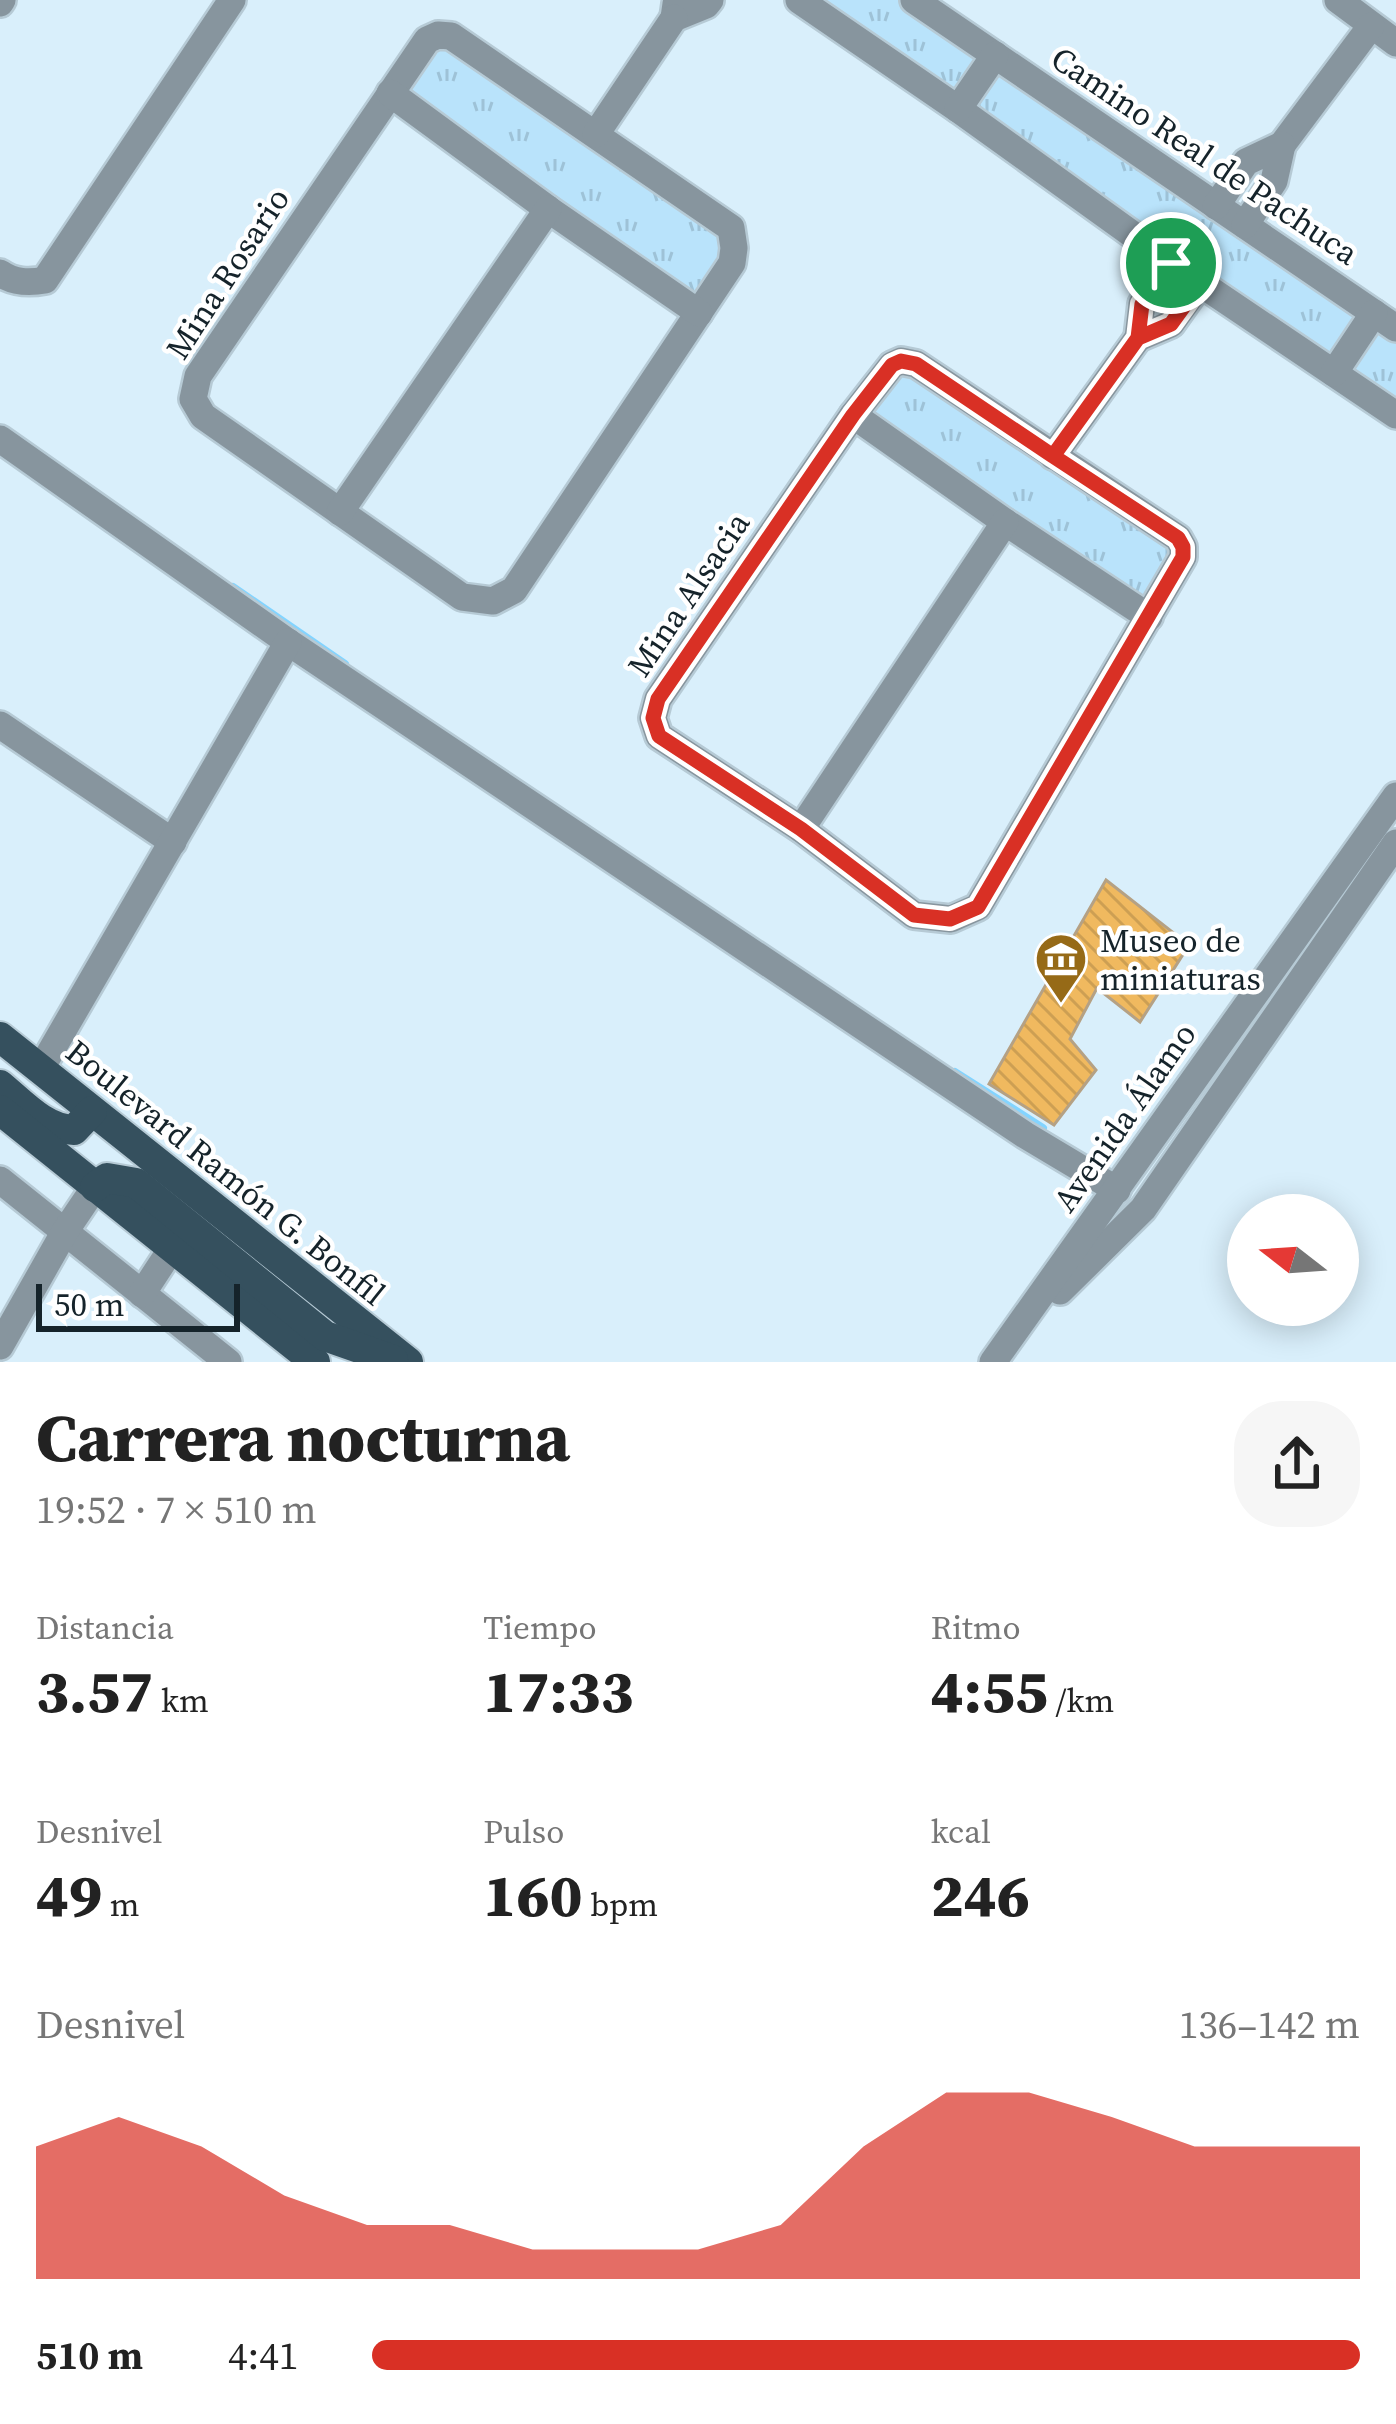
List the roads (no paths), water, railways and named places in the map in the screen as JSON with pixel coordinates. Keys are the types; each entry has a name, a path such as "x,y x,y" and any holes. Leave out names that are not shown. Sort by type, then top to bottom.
{"main road":[{"name":"Boulevard Ramón G. Bonfil","path":"0,1037 408,1362"},
{"path":"0,1085 59,1130 74,1130 92,1111"},
{"path":"0,1111 315,1362"},
{"path":"95,1187 107,1178 136,1183 325,1336 397,1362"}],"street":[{"path":"0,273 30,283 45,280 232,0"},
{"path":"596,134 675,9 706,5 710,0"},
{"path":"799,0 1200,284 1396,415"},
{"name":"Camino Real de Pachuca","path":"914,0 1385,321"},
{"path":"1337,0 1396,43"},
{"path":"1245,225 1274,181 1282,145 1371,26"},
{"name":"Mina Rosario","path":"451,37 596,134 731,228 732,263 514,590 493,601 462,598 202,416 193,398 198,376 427,40 451,37"},
{"path":"958,109 995,56"},
{"path":"390,93 699,313"},
{"path":"1216,206 1246,161 1282,145"},
{"path":"340,512 548,209"},
{"path":"1053,456 1138,338 1142,304 1171,263"},
{"path":"1138,338 1171,324 1200,284"},
{"path":"1334,373 1385,321"},
{"name":"Mina Alsacia","path":"901,361 916,364 1053,456 1178,538 1183,557 978,907 950,919 914,915 801,829 659,736 653,718 658,699 892,365 901,361"},
{"path":"853,415 1149,617"},
{"path":"0,439 288,642 1005,1121 1117,1190"},
{"path":"801,829 1005,523"},
{"path":"40,1070 288,642"},
{"path":"0,724 173,842"},
{"name":"Avenida Álamo","path":"1000,1353 1396,796"},
{"path":"1000,1353 1143,1209 1396,843"},
{"path":"0,1180 225,1361"},
{"path":"0,1346 95,1187"},
{"path":"142,1294 172,1248"}],"waterway":[{"path":"233,587 345,664"},
{"path":"955,1072 1043,1128"}],"place":[{"name":"Museo de miniaturas","path":"1061,1005"}]}
